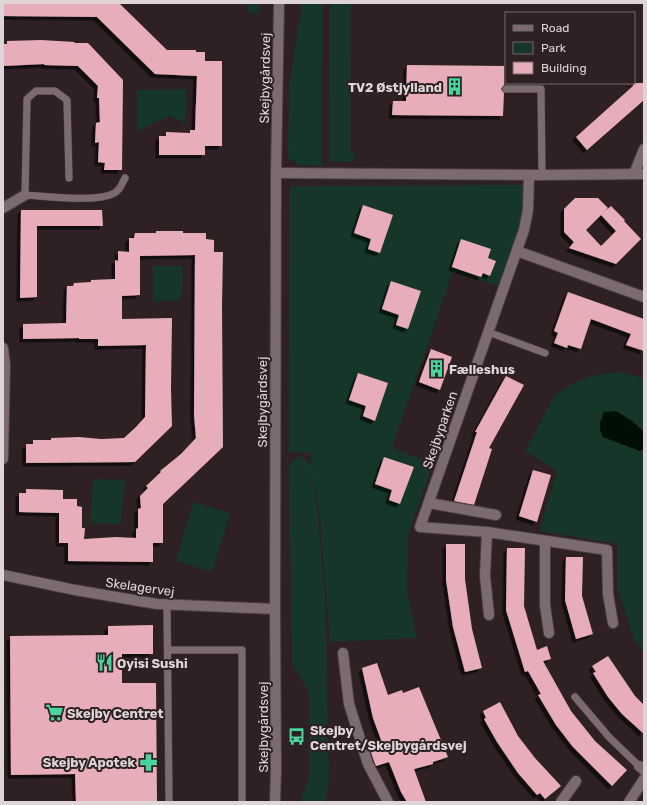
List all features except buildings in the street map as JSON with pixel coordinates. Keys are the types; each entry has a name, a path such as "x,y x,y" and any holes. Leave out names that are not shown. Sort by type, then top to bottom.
{"street":[{"name":"Skejbygårdsvej","path":"275,802 276,173 279,3"},
{"path":"276,173 529,175 639,174 644,150"},
{"name":"Skejbyparken","path":"529,175 527,218 517,252 420,527 487,532 607,550 608,594 613,623"},
{"path":"3,208 25,195"},
{"path":"517,252 644,297"},
{"path":"3,348 5,365 3,459"},
{"path":"429,503 496,515"},
{"path":"487,532 485,576 489,615"},
{"path":"546,541 545,606 549,633"},
{"name":"Skelagervej","path":"3,575 76,590 168,605 275,609"},
{"path":"343,653 349,704 368,764 388,802"},
{"path":"629,802 644,779"},
{"path":"561,802 576,781"}],"lane":[{"path":"506,89 541,89 542,175"},
{"path":"69,178 67,100 55,91 36,91 27,99 25,195 91,198 105,197 117,191 125,178"},
{"path":"488,332 545,353"},
{"path":"168,605 169,802"},
{"path":"168,650 242,650 242,802"},
{"path":"575,697 609,737 642,768"}],"green space":[{"path":"244,3 259,3 260,15 249,12"},
{"path":"302,3 323,3 322,166 300,165 288,158 289,87"},
{"path":"330,3 351,3 350,152 356,153 352,162 329,161"},
{"path":"187,89 186,123 170,116 137,131 137,90"},
{"path":"525,185 522,228 502,287 453,271 392,448 433,464 408,536 407,590 417,638 330,642 320,516 312,473 318,517 325,600 329,781 325,802 300,802 309,779 309,693 292,663 289,465 299,455 312,466 310,453 289,452 290,186"},
{"path":"153,266 183,266 181,300 153,302"},
{"path":"624,372 644,379 644,654 635,641 618,591 618,544 539,531 557,471 525,451 554,396 577,381 595,375"},
{"path":"93,479 125,480 121,524 90,523"},
{"path":"193,502 230,513 212,572 176,561"}],"shaded area":[{"path":"616,411 632,421 644,432 644,449 640,451 603,437 600,430 600,423 604,412"}],"place":[{"name":"TV2 Østjylland","path":"455,87"},
{"name":"Fælleshus","path":"436,369"},
{"name":"Oyisi Sushi","path":"104,663"},
{"name":"Skejby Centret","path":"54,713"},
{"name":"Skejby Centret/Skejbygårdsvej","path":"297,737"},
{"name":"Skejby Apotek","path":"148,762"}]}
